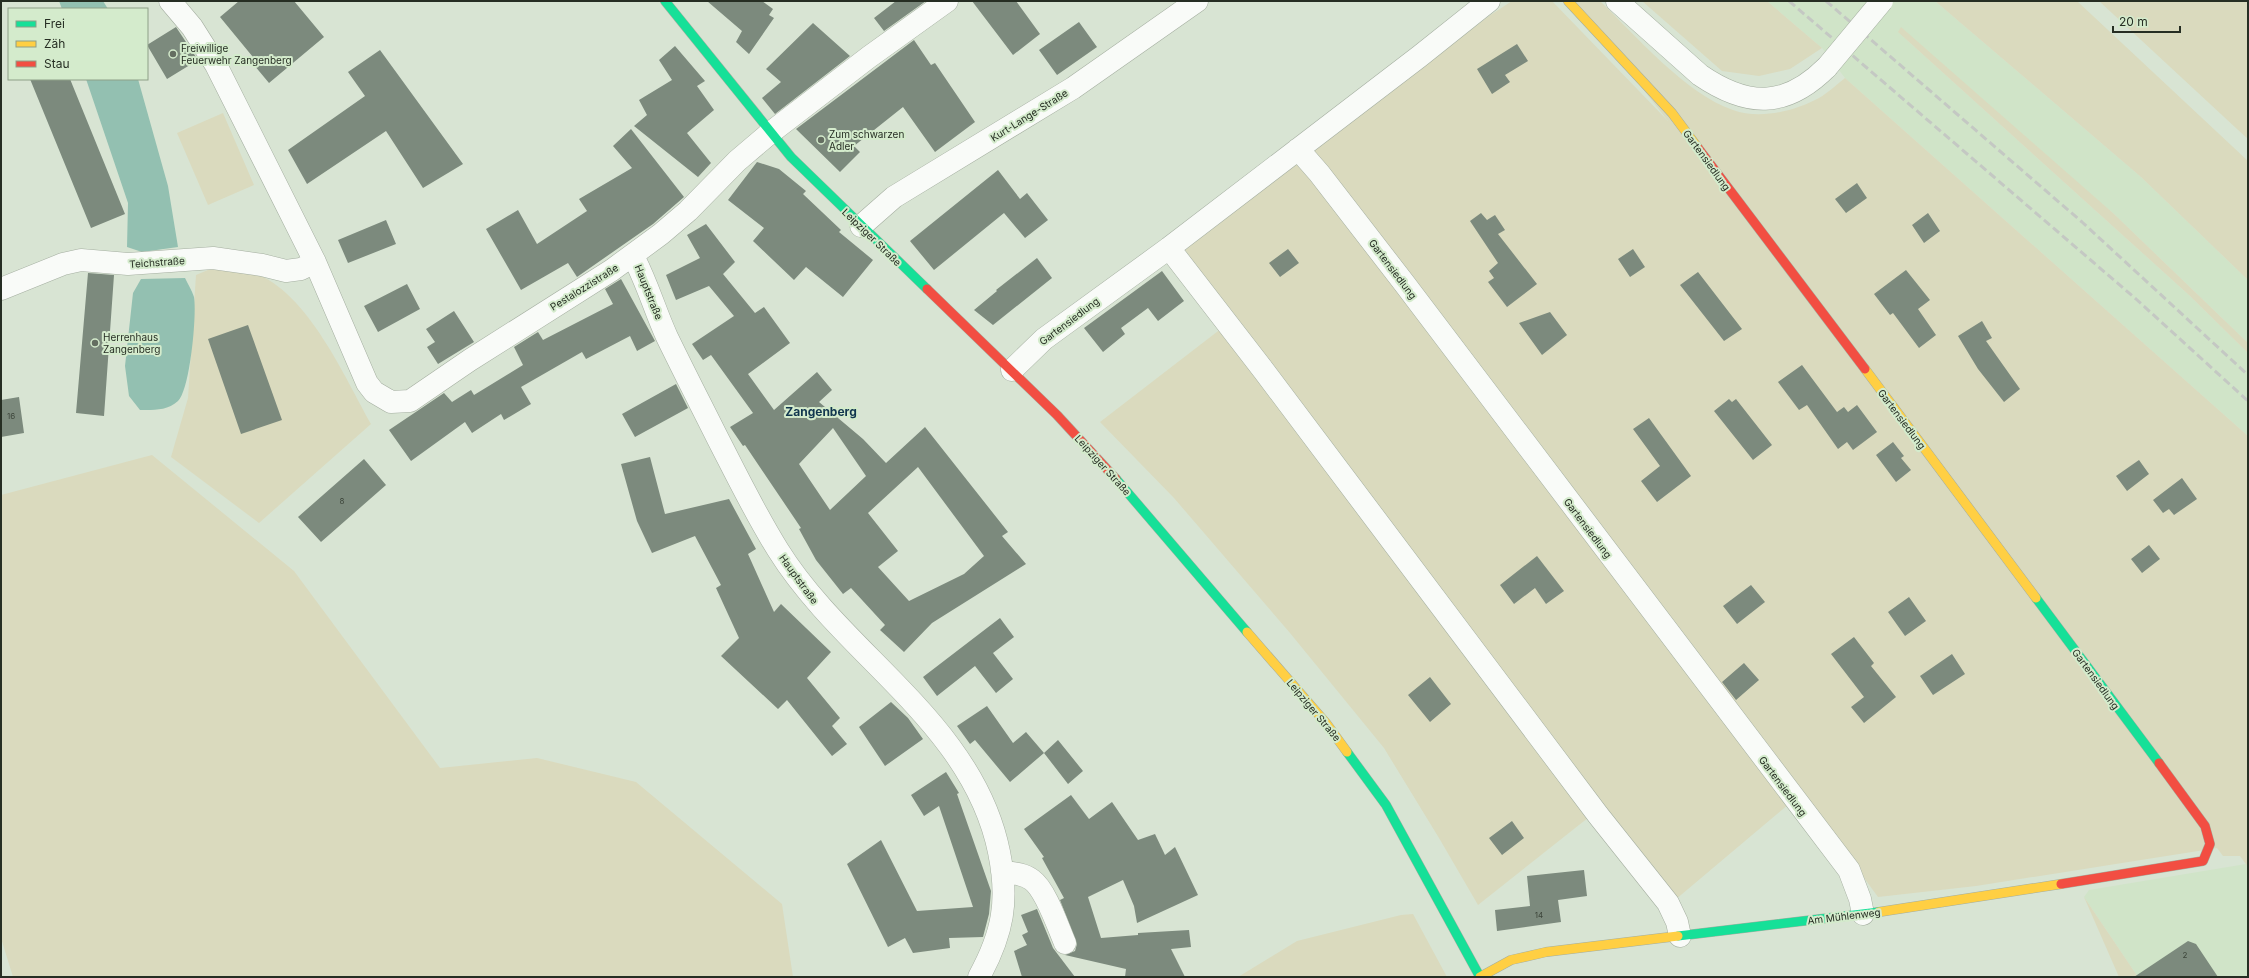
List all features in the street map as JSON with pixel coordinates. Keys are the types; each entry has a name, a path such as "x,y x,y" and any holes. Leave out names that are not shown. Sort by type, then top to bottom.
{"street":[{"path":"170,1 192,27 216,65 315,262"},
{"name":"Leipziger Straße","path":"665,1 770,133 861,226 1057,415 1137,502 1348,751 1386,805 1480,977"},
{"path":"770,133 869,57 947,1"},
{"name":"Kurt-Lange-Straße","path":"861,226 894,197 1073,88 1197,1"},
{"name":"Gartensiedlung","path":"1012,370 1044,339 1169,248 1395,76 1489,1"},
{"name":"Gartensiedlung","path":"1568,1 1672,113 2074,648 2204,826 2210,844 2208,854"},
{"path":"1617,1 1700,75 1714,84 1739,96 1765,98 1795,92 1808,85 1827,67 1882,1"},
{"name":"Pestalozzistraße","path":"315,262 367,383 381,398 391,402 401,403 421,396 470,360 633,256 682,215 737,161 770,133"},
{"name":"Gartensiedlung","path":"1298,149 1319,172 1404,283 1849,870 1860,899 1863,914"},
{"path":"1169,248 1269,377 1598,816 1668,903 1677,922 1680,936"},
{"name":"Hauptstraße","path":"633,256 642,272 667,337 741,483 777,549 803,587 822,609 912,703 964,765 984,801 996,837 1002,872 1004,897 1001,928 995,945 979,977"},
{"name":"Teichstraße","path":"1,289 63,264 81,260 128,264 213,258 236,260 286,271 301,268 315,262"},
{"name":"Am Mühlenweg","path":"1480,977 1505,962 1522,956 1863,914 2186,866 2203,861 2208,854"},
{"path":"1002,872 1021,874 1032,880 1041,890 1065,943"}],"shaded area":[{"path":"1512,1 1552,1 1668,121 1574,1 1600,1 1662,63 1680,78 1715,102 1743,113 1777,113 1799,107 1819,98 1845,78 2248,436 2248,867 2240,856 2223,856 2217,848 1976,886 1878,897 1802,793 1675,900 1603,806 1478,905 1384,748 1290,633 1174,498 1100,422 1235,318 1182,246 1489,16"},
{"path":"1642,1 1767,1 1822,48 1790,69 1759,76 1722,71"},
{"path":"1767,1 1935,1 2141,177 2248,280 2248,343 2113,213 1898,32 2190,296 2248,353 2248,436 1845,78 1822,48"},
{"path":"1935,1 2077,1 2248,161 2248,280 2141,177"},
{"path":"2099,1 2248,1 2248,139 2237,129"},
{"path":"1901,27 2113,213 2248,343 2248,353 2190,296 1898,32"},
{"path":"223,113 254,185 208,205 177,133"},
{"path":"215,267 254,273 273,283 291,298 308,317 323,338 371,424 259,523 171,457 188,398 196,275"},
{"path":"152,455 294,571 440,768 537,758 636,782 782,904 793,977 13,977 1,938 1,495"},
{"path":"2246,864 2248,867 2248,977 2138,977 2084,897 2089,890"},
{"path":"2084,897 2138,977 2119,977"},
{"path":"1413,914 1447,977 1238,977 1297,941 1401,915"}],"water":[{"path":"59,1 103,1 107,8 62,8"},
{"path":"86,80 138,80 168,186 178,247 142,252 127,247 128,203"},
{"path":"185,278 194,297 195,306 192,351 182,394 178,401 169,407 140,410 129,396 125,366 133,293 141,279"}],"building":[{"path":"239,1 294,1 324,37 269,83 254,65 257,62 220,17"},
{"path":"707,1 762,1 773,9 769,15 774,18 749,54 736,42 742,31"},
{"path":"896,1 926,1 884,31 874,18"},
{"path":"972,1 1016,1 1040,34 1013,55"},
{"path":"1079,22 1097,47 1057,75 1039,50"},
{"path":"813,23 850,56 775,114 762,98 781,82 766,69"},
{"name":"Freiwillige Feuerwehr Zangenberg","path":"176,27 198,60 167,79 148,44"},
{"path":"914,40 931,65 935,63 975,122 935,152 903,107 854,146 860,152 840,172 796,129"},
{"path":"1517,44 1528,61 1505,75 1510,82 1492,94 1477,69"},
{"path":"675,46 705,81 697,86 714,110 687,133 711,163 698,177 634,126 647,115 639,100 672,80 659,60"},
{"path":"380,50 463,164 423,188 386,131 307,184 288,150 365,96 348,72"},
{"path":"30,80 70,80 125,214 91,228"},
{"path":"631,129 684,197 653,224 577,277 568,263 521,290 486,229 518,210 537,244 587,211 579,199 632,168 613,146"},
{"path":"757,162 779,169 806,191 803,194 841,230 839,232 873,260 843,297 806,267 794,280 753,241 764,228 728,200"},
{"path":"998,170 1020,199 1027,193 1048,220 1025,238 1004,213 934,270 910,241"},
{"path":"1857,183 1867,198 1846,213 1835,199"},
{"path":"1481,213 1487,220 1495,215 1505,230 1498,234 1537,284 1507,307 1488,282 1494,278 1489,271 1498,263 1470,221"},
{"path":"1928,213 1940,231 1924,243 1912,225"},
{"path":"386,220 396,244 348,263 338,240"},
{"path":"706,224 735,262 723,274 755,313 764,307 790,343 748,374 774,410 817,372 832,390 819,402 863,439 886,463 925,427 1008,532 1002,536 1026,564 932,623 904,652 880,630 885,625 851,588 843,594 816,560 799,529 801,528 745,445 743,446 730,427 753,413 711,355 703,360 692,344 734,316 709,286 676,300 666,275 700,258 687,235","holes":["833,428 866,476 830,510 799,464","918,467 984,556 964,574 909,601 878,567 898,551 868,513"]},
{"path":"1288,249 1299,263 1280,277 1269,263"},
{"path":"1633,249 1645,267 1630,277 1618,259"},
{"path":"1037,258 1052,278 993,325 974,310 997,291 996,290"},
{"path":"1906,270 1930,300 1918,309 1936,335 1919,348 1893,313 1890,315 1874,294"},
{"path":"1162,271 1184,301 1158,321 1148,308 1121,328 1125,334 1103,352 1084,328"},
{"path":"1698,272 1742,329 1724,341 1680,285"},
{"name":"Herrenhaus Zangenberg","path":"88,273 114,275 104,416 76,413"},
{"path":"621,279 655,341 637,351 630,336 586,359 582,352 521,387 531,404 504,420 501,414 472,433 465,422 411,461 389,430 444,393 452,402 471,390 474,395 523,365 514,347 538,332 543,340 613,304 605,289"},
{"path":"407,284 420,309 378,332 364,306"},
{"path":"454,311 474,342 438,364 427,347 435,342 426,329"},
{"path":"1550,312 1567,335 1542,355 1519,323"},
{"path":"1982,321 1992,338 1986,341 2020,389 2004,402 1978,369 1958,336"},
{"path":"248,325 282,420 241,434 208,339"},
{"path":"1802,365 1837,412 1844,407 1848,412 1857,405 1877,432 1853,450 1847,442 1838,449 1807,405 1799,410 1778,382"},
{"path":"676,384 688,408 635,437 622,414"},
{"path":"19,397 24,433 1,437 1,400"},
{"path":"1729,399 1732,402 1736,399 1772,445 1753,460 1714,411"},
{"path":"1649,418 1691,476 1657,502 1641,481 1660,466 1633,429"},
{"path":"1893,442 1904,456 1901,458 1911,470 1896,482 1876,455"},
{"path":"650,457 665,514 729,499 756,549 748,554 774,612 781,604 831,652 807,678 840,718 832,726 847,744 832,756 787,700 778,709 721,656 739,638 716,588 721,585 695,536 652,553 637,521 621,464"},
{"path":"364,459 386,485 321,542 298,517"},
{"path":"2139,460 2149,474 2127,491 2116,476"},
{"path":"2182,478 2197,499 2174,515 2169,509 2163,513 2153,500"},
{"path":"2149,545 2160,559 2142,573 2131,559"},
{"path":"1537,556 1564,591 1546,604 1535,588 1514,604 1500,585"},
{"path":"1751,585 1765,602 1737,624 1723,606"},
{"path":"1909,597 1926,621 1905,636 1888,612"},
{"path":"1000,618 1014,637 993,653 1013,679 996,693 975,666 937,696 923,677"},
{"path":"1854,637 1874,663 1871,666 1896,697 1864,723 1851,707 1864,697 1831,654"},
{"path":"1952,654 1965,674 1933,695 1920,676"},
{"path":"1744,663 1759,680 1736,700 1722,682"},
{"path":"1430,677 1451,704 1430,722 1408,695"},
{"path":"891,702 908,718 923,739 885,766 859,727"},
{"path":"987,706 1013,743 1026,732 1044,753 1010,782 975,740 970,744 957,726"},
{"path":"1058,740 1083,771 1068,784 1044,753"},
{"path":"946,772 959,793 957,794 991,891 989,914 983,937 949,938 950,948 913,953 905,938 888,947 847,864 881,840 917,911 973,907 939,806 924,816 911,795"},
{"path":"1071,795 1089,819 1112,802 1138,840 1155,834 1165,855 1175,847 1198,895 1137,923 1134,906 1123,880 1088,897 1101,938 1138,935 1138,933 1189,930 1191,947 1171,949 1185,977 1125,977 1126,969 1065,955 1075,951 1077,944 1060,900 1064,898 1042,858 1044,857 1024,829"},
{"path":"1512,821 1524,838 1502,855 1489,838"},
{"path":"1584,870 1587,896 1558,900 1561,922 1497,931 1495,910 1530,906 1527,876"},
{"path":"1037,909 1053,948 1075,977 1022,977 1014,951 1027,945 1022,935 1028,932 1021,915"},
{"path":"2188,941 2196,944 2218,977 2134,977"}],"railway":[{"path":"1789,1 2136,299 2248,401"},
{"path":"1826,1 2082,222 2248,375"}],"traffic: fast":[{"path":"665,1 791,157 927,289"},
{"path":"1116,479 1247,632"},
{"path":"2036,598 2159,763"},
{"path":"1347,752 1386,805 1480,977"},
{"path":"1678,936 1879,912"}],"traffic: slow":[{"path":"1568,1 1672,113 1698,148"},
{"path":"1865,369 2036,598"},
{"path":"1247,632 1326,723 1347,752"},
{"path":"1879,912 2061,884"},
{"path":"1480,977 1511,960 1546,952 1678,936"}],"traffic: jam":[{"path":"1698,148 1865,369"},
{"path":"927,289 1057,415 1116,479"},
{"path":"2061,884 2203,861 2210,844 2205,826 2159,763"}],"place":[{"name":"Freiwillige Feuerwehr Zangenberg","path":"173,54"},
{"name":"Zum schwarzen Adler","path":"821,140"},
{"name":"Herrenhaus Zangenberg","path":"95,343"}],"district":[{"name":"Zangenberg","path":"821,412"}]}
